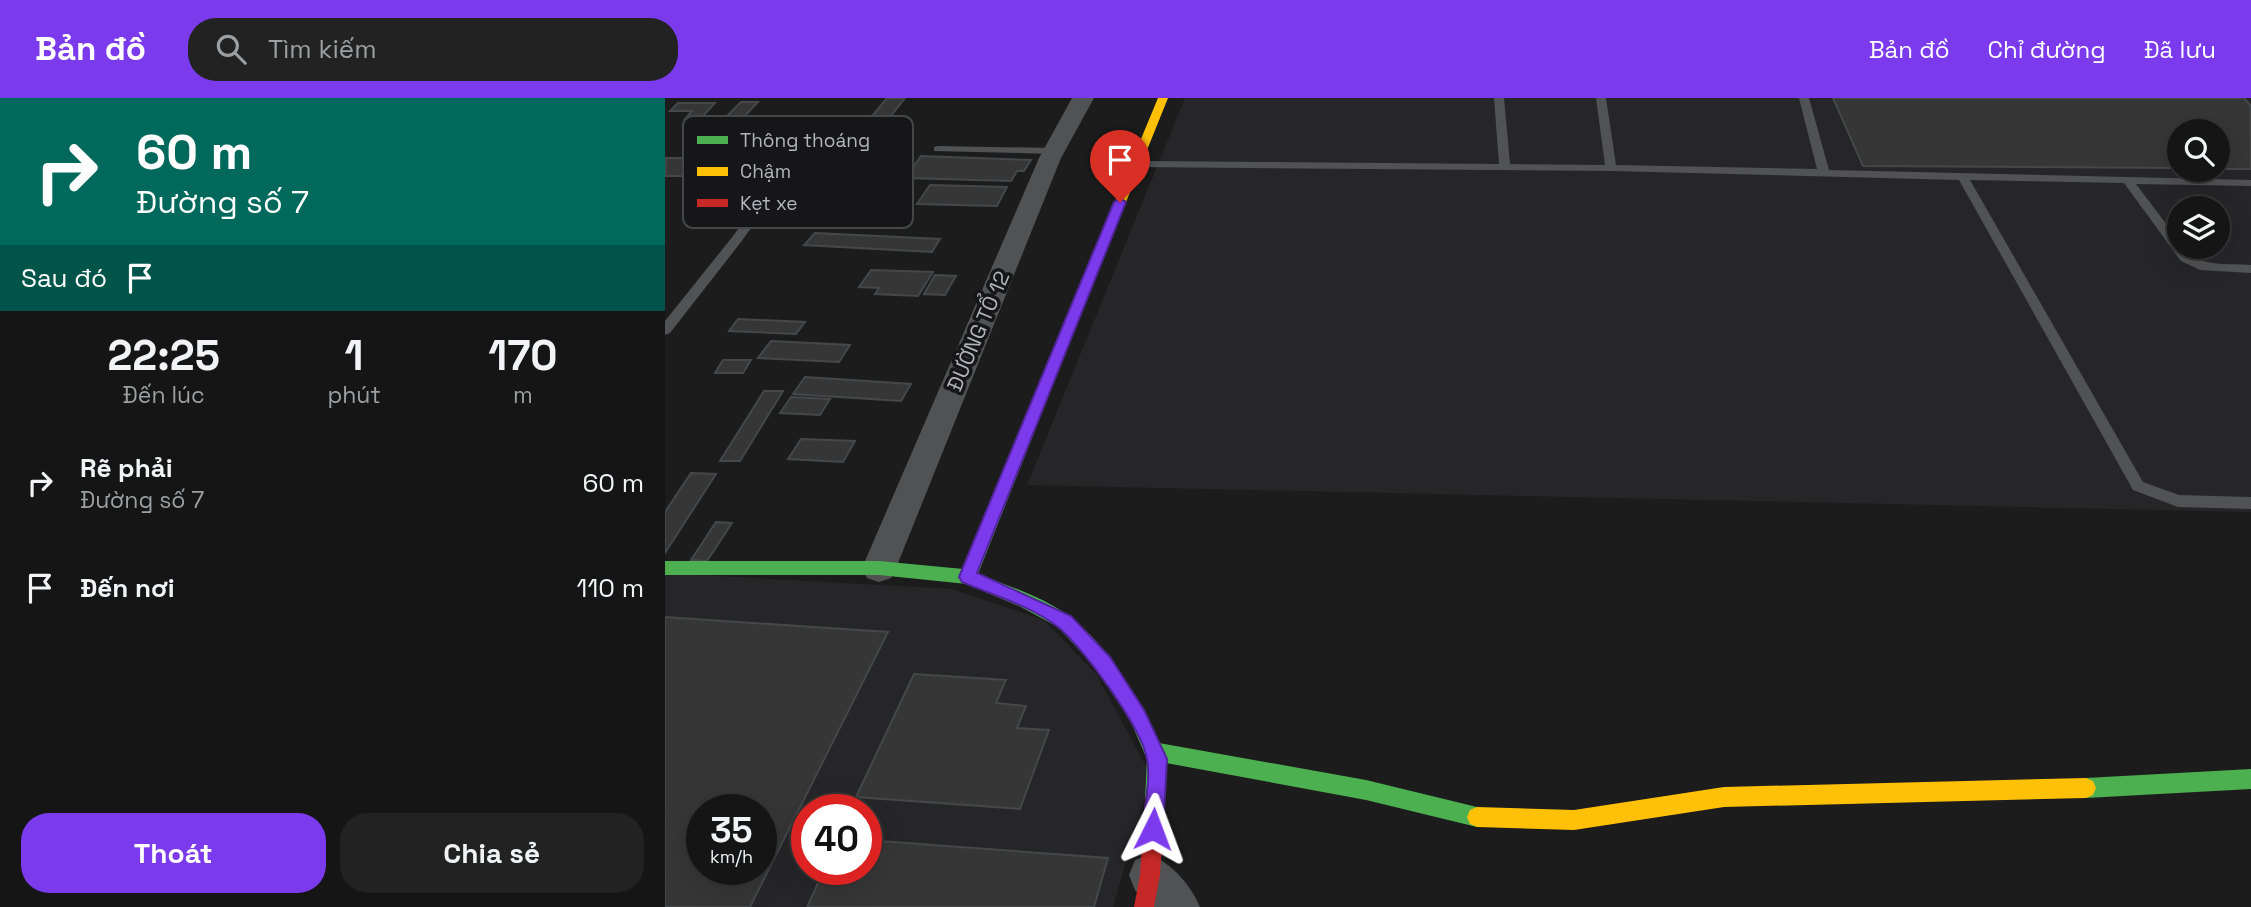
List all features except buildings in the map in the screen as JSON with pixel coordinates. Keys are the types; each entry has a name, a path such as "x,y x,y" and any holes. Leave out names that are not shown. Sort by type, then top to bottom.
{"street":[{"name":"ĐƯỜNG TỔ 12","path":"879,568 1054,151 1083,98"},
{"path":"968,577 1163,98"},
{"path":"665,568 879,568 968,577 1027,602 1064,622 1103,663 1137,716 1154,751 1157,759 1147,891 1179,907"},
{"path":"1154,751 1366,790 1470,817 1574,820 1724,797 2046,790 2251,779"}],"lane":[{"path":"1499,98 1505,167"},
{"path":"1601,98 1611,168"},
{"path":"1804,98 1824,174"},
{"path":"938,149 1054,151"},
{"path":"1136,164 1611,168 2251,183"},
{"path":"1963,177 2138,486 2178,501 2251,503"},
{"path":"2127,180 2185,258 2200,266 2251,269"},
{"path":"665,330 745,228"}],"shaded area":[{"path":"1185,98 2251,98 2251,512 1027,485"},
{"path":"665,573 952,589 1044,620 1097,675 1151,776 1113,907 665,907"}],"traffic: fast":[{"path":"968,577 1093,269"},
{"path":"665,568 879,568 968,577 1027,602 1064,622 1103,663 1138,716 1157,759 1155,800"},
{"path":"1154,751 1366,790 1477,817"},
{"path":"2086,788 2251,779"}],"traffic: slow":[{"path":"1093,269 1163,98"},
{"path":"1477,817 1574,820 1724,797 2086,788"}],"traffic: jam":[{"path":"1144,907 1150,875 1155,800"}],"route":[{"path":"1120,202 968,577 1027,602 1064,622 1103,663 1137,716 1157,759 1153,829"}]}
